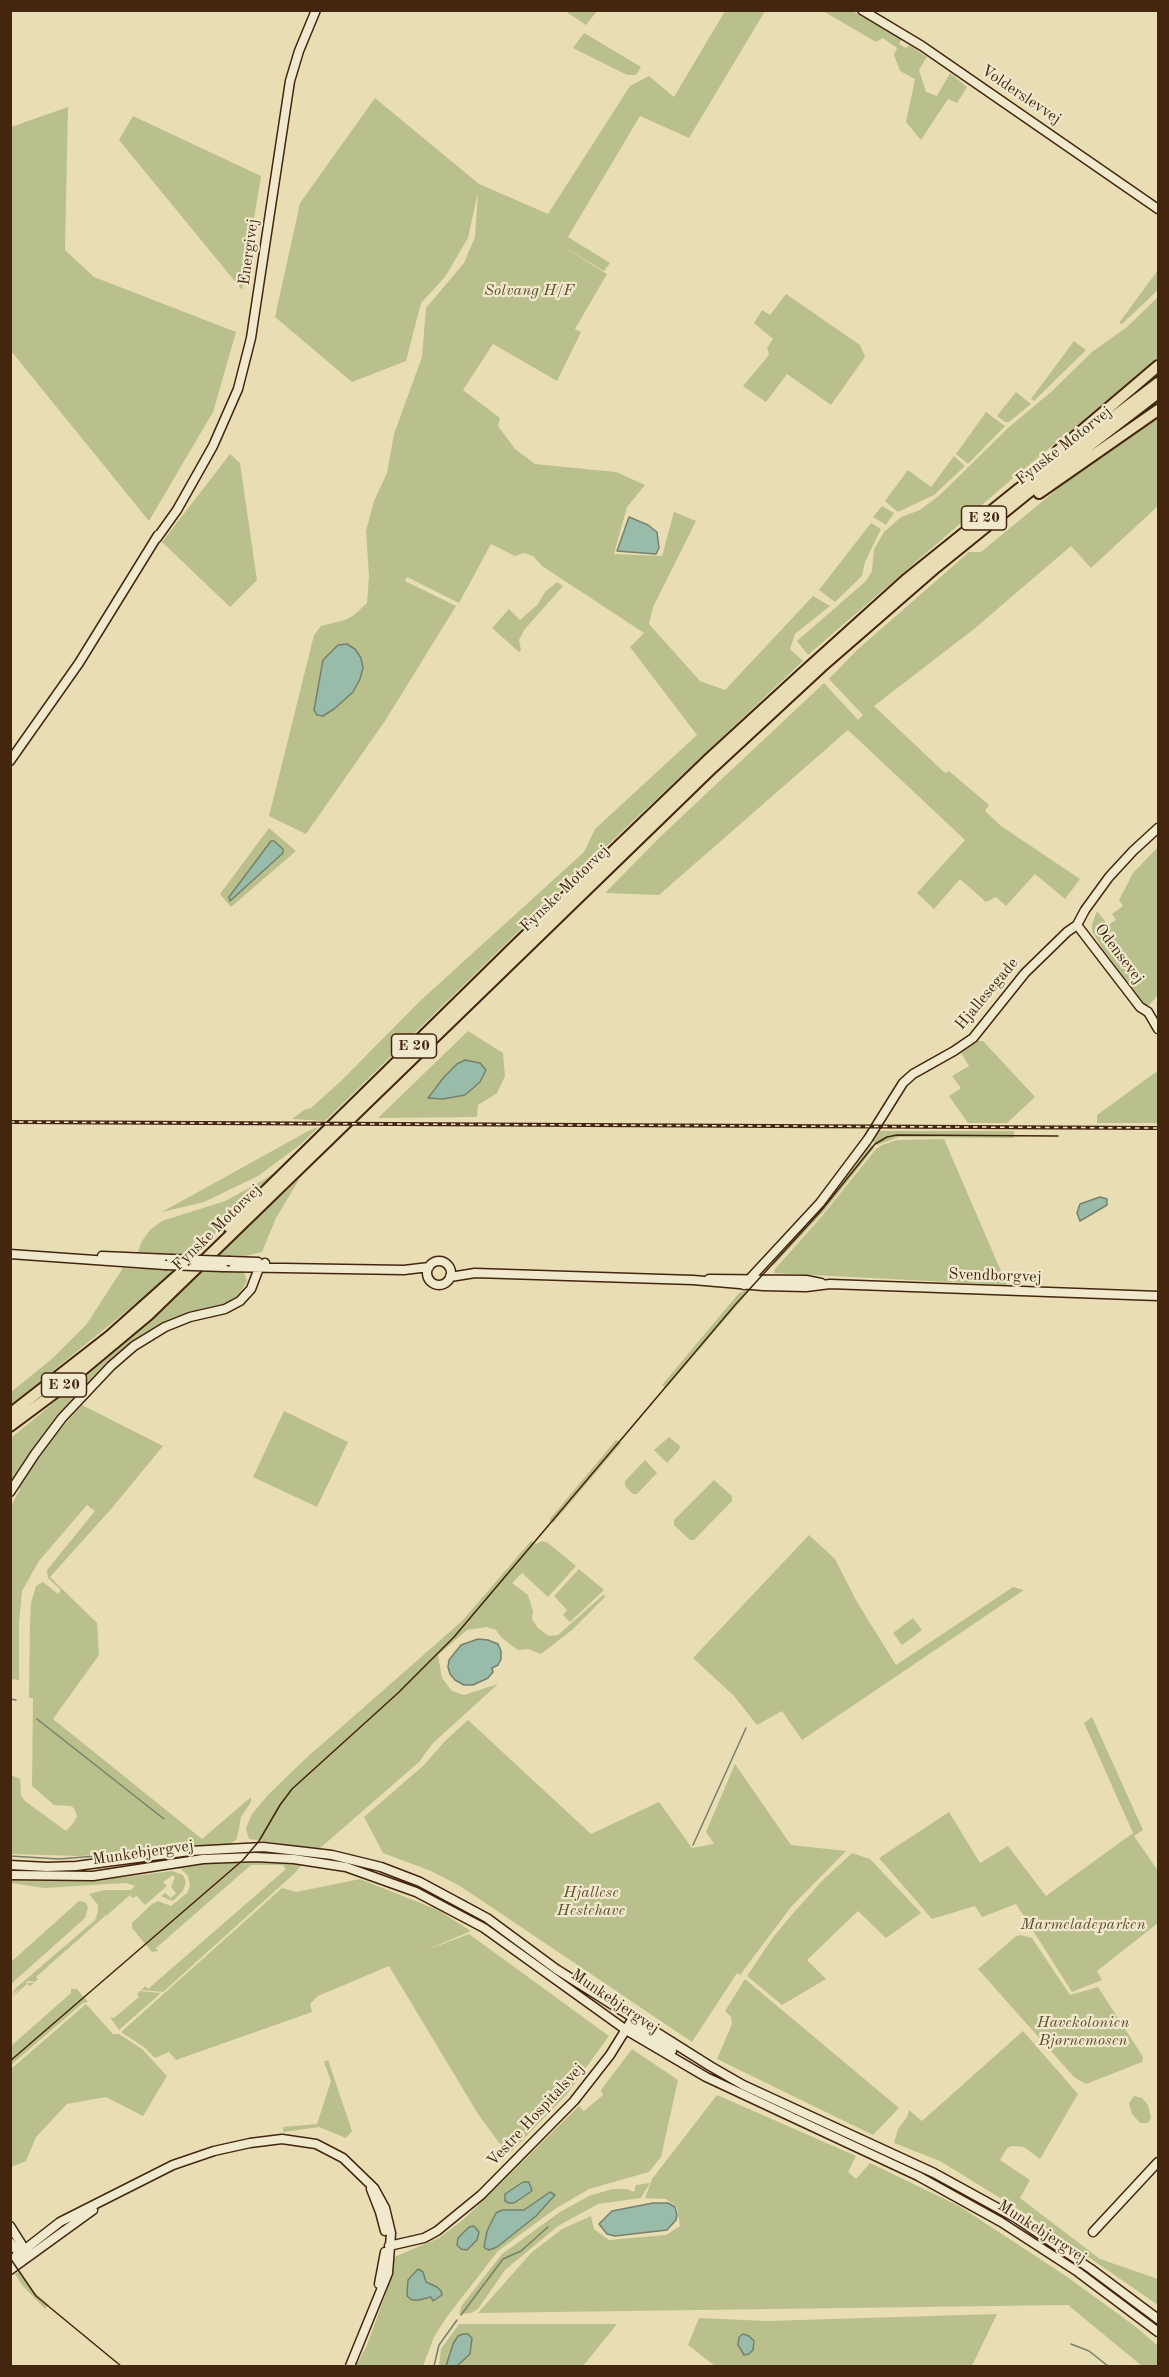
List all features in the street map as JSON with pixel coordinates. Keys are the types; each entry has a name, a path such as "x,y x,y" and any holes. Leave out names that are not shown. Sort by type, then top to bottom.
{"highway":[{"path":"906,580 967,524 1158,366"},
{"name":"Fynske Motorvej","path":"13,1422 178,1275 707,761 906,580 1019,489 1158,383"},
{"name":"Fynske Motorvej","path":"13,1422 148,1315 713,766 821,667 936,567 1024,495 1158,393"},
{"name":"E 20","path":"936,567 1158,410"}],"street":[{"name":"Energivej","path":"10,760 79,663 177,510 228,416 251,338 284,112 299,51 316,10"},
{"name":"Volderslevvej","path":"862,10 922,46 1158,209"},
{"name":"Hjallesegade","path":"747,1282 842,1176 903,1083 913,1074 973,1038 1025,973 1077,925 1084,910 1109,877 1133,850 1158,828"},
{"name":"Odensevej","path":"1077,925 1140,1007 1148,1012 1158,1029"},
{"path":"10,1254 51,1258"},
{"path":"10,1260 69,1258 404,1270 429,1267"},
{"path":"404,1270 428,1276 433,1282 440,1284 446,1282 450,1273 447,1264 441,1261 433,1262 429,1267 428,1276"},
{"path":"227,1264 244,1267 264,1266"},
{"path":"10,1492 62,1418 95,1382 145,1338 180,1321 230,1307 247,1294 264,1266"},
{"path":"180,1321 220,1316 235,1310 255,1292 264,1266"},
{"path":"230,1307 250,1284 250,1273 244,1267"},
{"name":"Svendborgvej","path":"450,1273 747,1282 806,1287 830,1284 1158,1296"},
{"name":"Munkebjergvej","path":"10,1864 46,1867 104,1864 190,1851 263,1847 332,1855 381,1867 420,1882 477,1912 556,1969 694,2057 762,2093 886,2149 1016,2218 1091,2269 1158,2319"},
{"name":"Munkebjergvej","path":"10,1875 93,1876 203,1859 241,1857 294,1859 346,1868 416,1892 484,1928 626,2030 706,2077 958,2197 1036,2244 1158,2332"},
{"path":"10,1869 37,1871 46,1867"},
{"name":"Vestre Hospitalsvej","path":"390,2247 424,2238 449,2223 489,2187 574,2101 605,2063 633,2018"},
{"path":"626,2030 635,2028 749,2092 762,2093"},
{"path":"19,2257 81,2212 173,2165 250,2143 282,2139 316,2144 333,2151 356,2169 380,2196 395,2234 402,2239 422,2235 449,2223"},
{"path":"1092,2232 1158,2162"},
{"path":"368,2183 383,2221 390,2247"},
{"path":"19,2257 105,2200"},
{"path":"350,2367 388,2273 390,2247 387,2213"},
{"path":"10,2226 19,2257"},
{"path":"10,2234 19,2257"},
{"path":"10,2242 19,2257"}],"green space":[{"path":"597,10 586,25 565,11"},
{"name":"Solvang H/F","path":"725,11 765,11 689,138 640,116 568,237 610,263 604,271 559,244 607,274 575,329 581,332 557,381 493,344 463,390 500,418 498,426 515,449 535,464 616,472 645,485 627,507 614,554 662,556 674,512 696,521 653,607 649,624 700,681 725,690 813,596 830,606 795,634 790,649 803,661 579,872 325,1121 292,1119 311,1108 342,1080 420,1001 584,852 595,829 697,735 630,647 644,633 542,566 533,556 524,553 515,556 491,544 459,603 407,577 405,581 456,606 385,721 306,834 269,816 314,635 321,626 345,620 367,603 369,576 366,531 374,501 387,473 394,434 422,357 426,308 464,263 475,237 478,192 468,238 445,277 421,303 406,361 352,382 275,317 300,203 375,98 479,184 548,214 630,86 649,76 674,97"},
{"path":"823,11 852,11 902,38 899,44 906,48 909,45 927,57 919,70 926,92 937,96 950,73 967,87 957,103 948,99 921,140 906,122 915,79 900,71 894,55 897,48 883,38 876,42"},
{"path":"584,33 641,67 636,75 627,75 573,48"},
{"path":"68,107 65,250 94,277 236,332 213,412 149,521 11,351 11,127"},
{"path":"133,116 261,176 242,290 119,140"},
{"path":"1158,270 1158,290 1122,324 1119,323"},
{"path":"786,294 860,345 865,357 831,405 787,374 766,402 743,386 769,355 767,348 773,339 754,323 762,310 770,315"},
{"path":"1158,297 1158,359 1012,479 808,655 797,641 866,581 872,571 874,549 884,532 901,517 920,510 941,494 1009,427 1051,392 1092,352 1127,327"},
{"path":"1074,341 1086,350 1034,401 1031,399"},
{"path":"1016,392 1031,404 1009,422 1005,422 997,416"},
{"path":"986,412 1005,426 968,464 956,454"},
{"path":"1158,417 1158,506 1091,568 1071,546 974,629 874,706 945,773 949,771 989,805 985,811 1001,826 1080,879 1065,899 1035,874 1006,906 996,897 986,902 960,879 934,909 917,893 965,840 848,730 659,895 605,893 659,838 824,683 858,720 863,715 829,679 857,650 969,552 981,552 1096,457"},
{"path":"230,454 240,463 257,580 230,607 162,542"},
{"path":"954,456 965,466 934,495 898,512 885,501 908,470 931,487"},
{"path":"882,506 894,513 886,525 873,517"},
{"path":"871,523 881,529 865,562 862,576 835,602 819,590"},
{"path":"557,582 563,586 524,630 519,640 521,650 519,652 492,628 509,609 520,620"},
{"path":"269,828 296,851 231,907 220,894"},
{"path":"1158,847 1158,995 1149,1005 1145,1005 1102,948 1092,931 1092,924 1097,911 1108,925 1116,920 1112,914 1123,906 1119,900 1133,873"},
{"path":"468,1031 503,1053 505,1076 497,1093 478,1105 477,1117 378,1118","holes":["480,1064 480,1082 465,1095 428,1098 434,1088"]},
{"path":"978,1041 983,1041 1035,1097 1007,1123 968,1123 949,1096 961,1088 952,1076 969,1066 961,1053"},
{"path":"1156,1072 1158,1075 1158,1123 1097,1123 1097,1115"},
{"path":"319,1127 300,1145 258,1176 204,1202 162,1212 310,1130"},
{"path":"879,1131 1014,1131 1014,1138 899,1137 877,1145 873,1141"},
{"path":"944,1139 1007,1285 774,1273 876,1149 897,1140"},
{"path":"869,1143 874,1148 825,1210 774,1265 770,1262"},
{"path":"283,1167 193,1255 138,1252 150,1230 162,1221 225,1201"},
{"path":"300,1178 276,1218 262,1252 245,1256 218,1255"},
{"path":"123,1268 177,1270 11,1405 11,1392 53,1358 86,1325"},
{"path":"201,1272 244,1272 247,1281 239,1295 231,1301 218,1308 174,1319 155,1328 124,1349 69,1404 37,1445 11,1486 11,1438 103,1362"},
{"path":"752,1288 666,1388 662,1385 739,1293"},
{"path":"82,1405 163,1446 112,1508 50,1577 97,1623 99,1655 53,1719 202,1839 251,1797 251,1802 241,1817 237,1839 229,1845 79,1856 11,1854 11,1775 20,1779 21,1795 25,1801 66,1831 77,1816 74,1808 54,1805 32,1786 33,1698 29,1698 31,1603 36,1586 43,1582 58,1594 61,1590 48,1578 47,1570 95,1511 87,1505 39,1561 22,1591 19,1623 19,1680 11,1679 11,1506 20,1489 17,1487 35,1461"},
{"path":"284,1411 348,1442 317,1507 253,1477"},
{"path":"669,1437 680,1446 667,1463 654,1450"},
{"path":"616,1440 621,1443 553,1523 549,1520"},
{"path":"645,1460 657,1473 637,1494 633,1494 625,1486 625,1481"},
{"path":"714,1480 732,1496 732,1501 694,1540 690,1540 674,1525 674,1520"},
{"path":"809,1535 835,1559 857,1602 896,1665 1013,1587 1024,1590 802,1740 782,1711 757,1725 734,1696 693,1658"},
{"path":"531,1541 536,1544 542,1541 548,1543 576,1566 548,1597 522,1573 512,1583 528,1595 533,1611 532,1619 538,1628 549,1636 558,1635 602,1596 605,1595 605,1597 572,1630 541,1654 528,1649 518,1650 502,1638 496,1630 487,1627 467,1630 438,1655 442,1678 452,1691 464,1695 498,1684 433,1743 419,1762 319,1849 249,1839 246,1829 248,1823 252,1814 267,1796 304,1760 462,1621"},
{"path":"579,1569 604,1590 570,1622 563,1615 567,1610 554,1596"},
{"path":"913,1618 922,1630 902,1645 893,1633"},
{"name":"Marmeladeparken","path":"1092,1717 1143,1830 1134,1836 1158,1871 1158,1923 1097,1971 1102,1980 1072,1992 1016,1904 982,1917 975,1906 932,1919 879,1858 949,1812 980,1863 1008,1846 1046,1896 1133,1833 1084,1723"},
{"name":"Hjallese Hestehave","path":"468,1720 591,1834 659,1802 692,1848 714,1844 706,1832 735,1764 791,1845 846,1851 791,1907 740,1975 737,1973 692,2042 460,1886 431,1871 383,1853 364,1817 423,1766"},
{"path":"852,1853 870,1859 921,1913 886,1938 858,1911 807,1960 826,1979 782,2005 747,1976 774,1936 795,1911"},
{"path":"245,1860 303,1863 295,1873 163,1992 141,1990 146,1986 148,1989 286,1869 282,1865 251,1865 156,1948 158,1951 152,1952 132,1928 132,1923 152,1904 158,1901 171,1906 187,1893 190,1886 188,1876 181,1869 172,1868"},
{"path":"172,1871 183,1875 186,1882 183,1891 175,1899 172,1901 161,1896 165,1893 171,1898 176,1893 171,1887 175,1877 173,1875 163,1882 167,1886 145,1905 137,1896 132,1898 130,1895 106,1916 103,1914 105,1916 36,1977 38,1979 35,1982 27,1981 26,1983 34,1983 30,1986 27,1984 11,1998 21,1987 11,1995 16,1988 95,1920 98,1905 89,1894 105,1890 131,1890 135,1886 126,1883 44,1888 11,1883 11,1878 66,1880 125,1877"},
{"path":"360,1879 438,1910 471,1931 424,1951 469,1934 609,2036 566,2095 508,2155 478,2114 389,1966 318,1996 310,2004 312,2012 176,2060 169,2052 155,2058 144,2047 121,2032 282,1888 296,1892"},
{"path":"79,1901 85,1902 88,1907 85,1918 11,1984 11,1962"},
{"name":"Havekolonien Bjørnemosen","path":"1020,1935 1032,1938 1070,1995 1098,1987 1143,2057 1142,2062 1086,2084 1074,2077 978,1969"},
{"path":"745,1979 899,2108 873,2135 717,2059 732,2024 731,2017 725,2011"},
{"path":"71,1989 77,1989 88,2002 83,2003 11,2065 11,2046 71,1993"},
{"path":"140,1991 161,1993 119,2030 110,2017 114,2018 139,1997 137,1994"},
{"path":"86,2004 113,2034 119,2034 142,2049 167,2076 143,2116 106,2097 67,2104 36,2137 26,2161 11,2167 11,2069"},
{"path":"1023,2031 1078,2094 1040,2159 1024,2147 1012,2146 1007,2148 1000,2160 1030,2180 1020,2198 1100,2259 1158,2279 1158,2305 1026,2214 940,2161 894,2143 898,2129 909,2110 922,2121"},
{"path":"632,2049 678,2080 661,2157 649,2172 589,2189 555,2209 498,2251 446,2318 434,2337 423,2366 356,2366 367,2345 386,2293 394,2257 439,2238 464,2219 579,2106 584,2111 603,2095 601,2090"},
{"path":"328,2060 352,2131 346,2138 319,2127 283,2132 283,2127 317,2124 331,2081 324,2062"},
{"path":"717,2095 856,2156 848,2172 856,2179 870,2163 959,2206 1066,2276 1136,2327 1158,2346 1158,2366 1142,2366 1068,2305 478,2313 531,2253 562,2229 591,2216 594,2229 609,2240 666,2235 680,2226 677,2207 666,2199 645,2198 652,2179"},
{"path":"1134,2096 1142,2098 1148,2105 1151,2118 1148,2123 1140,2123 1132,2114 1129,2103"},
{"path":"650,2183 641,2198 598,2204 558,2226 505,2270 478,2309 471,2313 459,2314 462,2305 502,2254 560,2212 589,2196 612,2189 627,2189 634,2192 636,2185"},
{"path":"20,2271 33,2291 49,2305 45,2309 22,2285 15,2274"},
{"path":"997,2314 972,2366 715,2366 688,2345 699,2318 767,2321"},
{"path":"459,2324 617,2324 583,2366 439,2366 441,2349"}],"shaded area":[{"path":"629,517 648,525 657,532 659,548 656,554 617,551"},
{"path":"347,644 355,649 361,658 363,668 360,679 353,692 334,709 323,716 317,715 314,710 323,660 338,645"},
{"path":"271,841 283,849 283,853 230,901 229,897"},
{"path":"465,1060 480,1063 486,1070 480,1082 465,1095 443,1099 428,1098 444,1077 457,1064"},
{"path":"1100,1197 1107,1199 1107,1205 1080,1221 1077,1213 1080,1204"},
{"path":"478,1639 498,1644 501,1659 498,1665 492,1668 493,1672 488,1678 473,1685 464,1685 450,1674 449,1660 461,1645"},
{"path":"523,2182 529,2182 532,2191 514,2203 505,2201 505,2194"},
{"path":"550,2192 555,2195 536,2216 497,2247 489,2250 484,2247 487,2231 496,2213 502,2210 524,2210"},
{"path":"653,2203 668,2203 675,2207 676,2220 667,2230 615,2236 607,2234 599,2224 612,2211"},
{"path":"474,2226 479,2232 477,2240 467,2250 461,2249 457,2245 458,2238 469,2227"},
{"path":"418,2269 423,2272 426,2282 437,2287 442,2295 433,2301 431,2297 412,2300 407,2296 408,2280"},
{"path":"468,2334 472,2338 470,2354 457,2366 446,2366 453,2344 458,2336"},
{"path":"743,2334 754,2341 753,2350 744,2355 738,2345 739,2337"}],"waterway":[{"path":"10,1699 16,1700"},
{"path":"37,1719 164,1819"},
{"path":"693,1845 746,1728"},
{"path":"10,1856 59,1859 121,1854"},
{"path":"461,2315 503,2259 521,2251 548,2227"},
{"path":"434,2366 439,2345 457,2320"},
{"path":"1071,2344 1089,2351 1108,2366"}],"tram line":[{"path":"10,2061 243,1860 259,1841 292,1789 398,1693 454,1637 735,1305 820,1212 875,1144 887,1137 897,1135 1058,1136"},
{"path":"10,2258 36,2296 121,2366"}],"railway":[{"path":"10,1122 1158,1128"}]}
